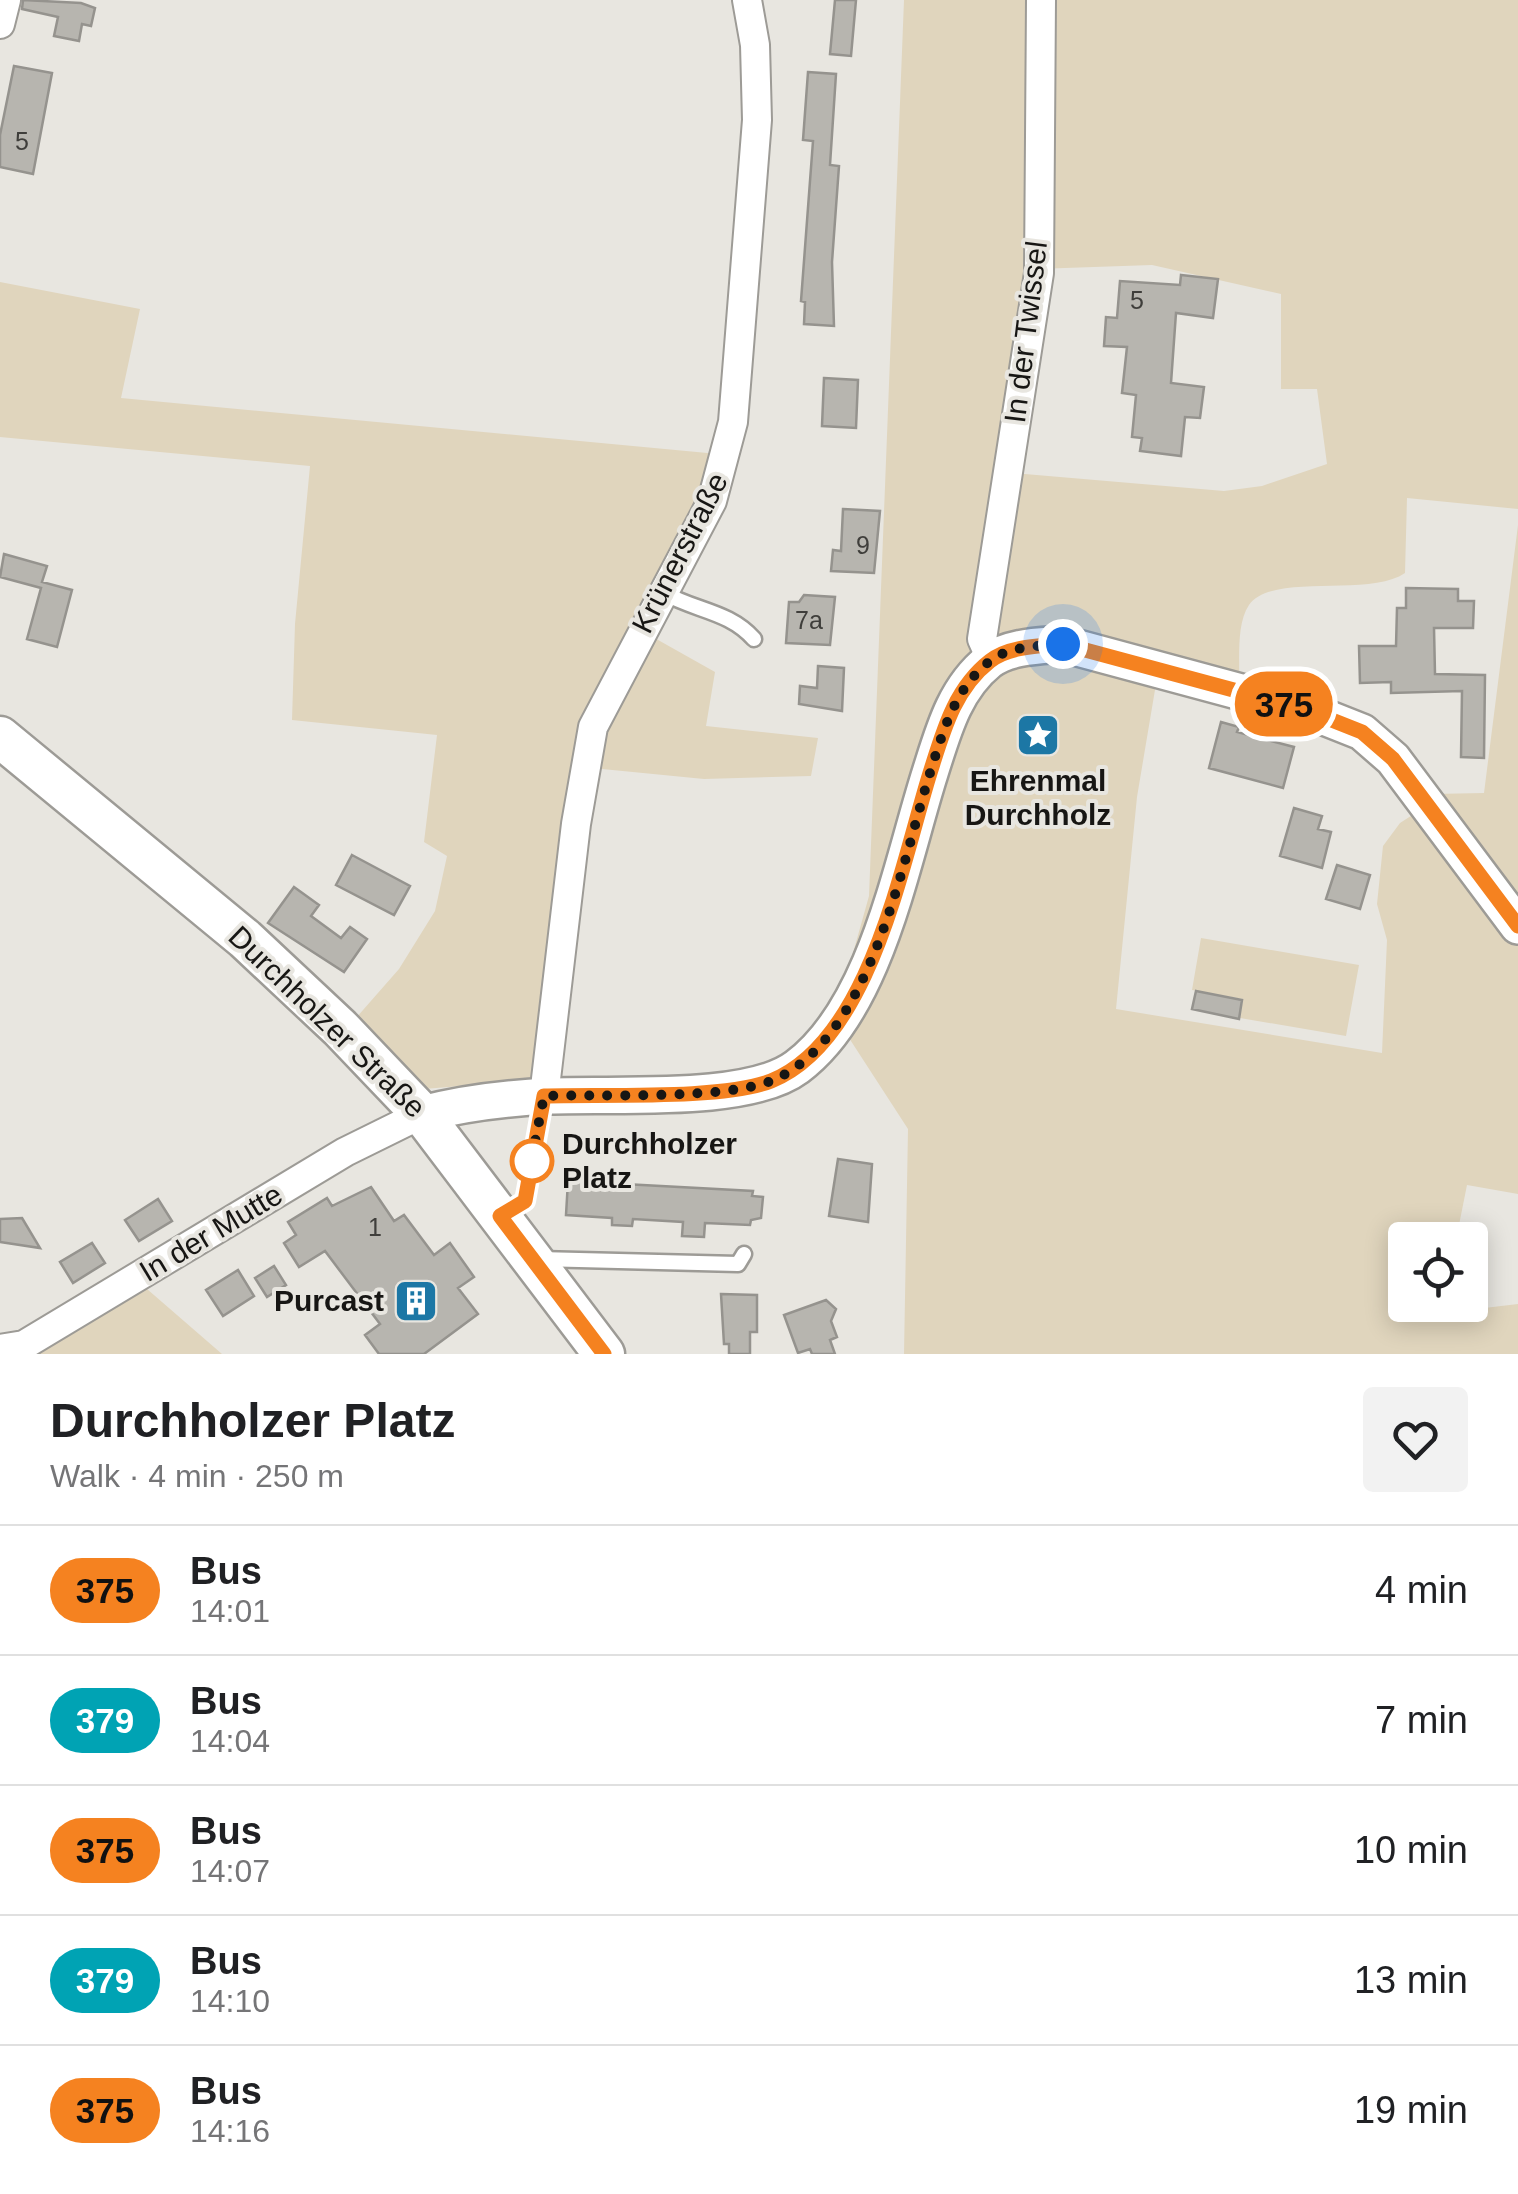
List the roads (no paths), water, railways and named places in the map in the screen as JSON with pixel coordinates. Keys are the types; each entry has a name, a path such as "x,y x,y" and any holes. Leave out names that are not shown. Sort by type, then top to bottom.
{"main road":[{"name":"Durchholzer Straße","path":"0,738 245,939 422,1114 604,1354"}],"street":[{"path":"0,24 6,0"},
{"name":"Krünerstraße","path":"544,1096 578,809 593,727 712,500 734,422 756,120 755,45 747,0"},
{"name":"In der Twissel","path":"991,660 982,639 1039,273 1041,0"},
{"path":"422,1114 459,1104 544,1096 736,1090 768,1082 813,1054 836,1028 873,952 957,697 991,660 1031,646 1063,644 1304,709 1362,732 1401,770 1518,926"},
{"name":"In der Mutte","path":"0,1349 24,1345 345,1152 422,1114"}],"lane":[{"path":"664,592 690,608 731,617 754,639"},
{"path":"500,1216 525,1201 544,1096"},
{"path":"529,1259 738,1264 744,1254"}],"place":[{"name":"Ehrenmal Durchholz","path":"1038,735"},
{"name":"Durchholzer Platz","path":"532,1161"},
{"name":"Purcast","path":"416,1301"}]}
